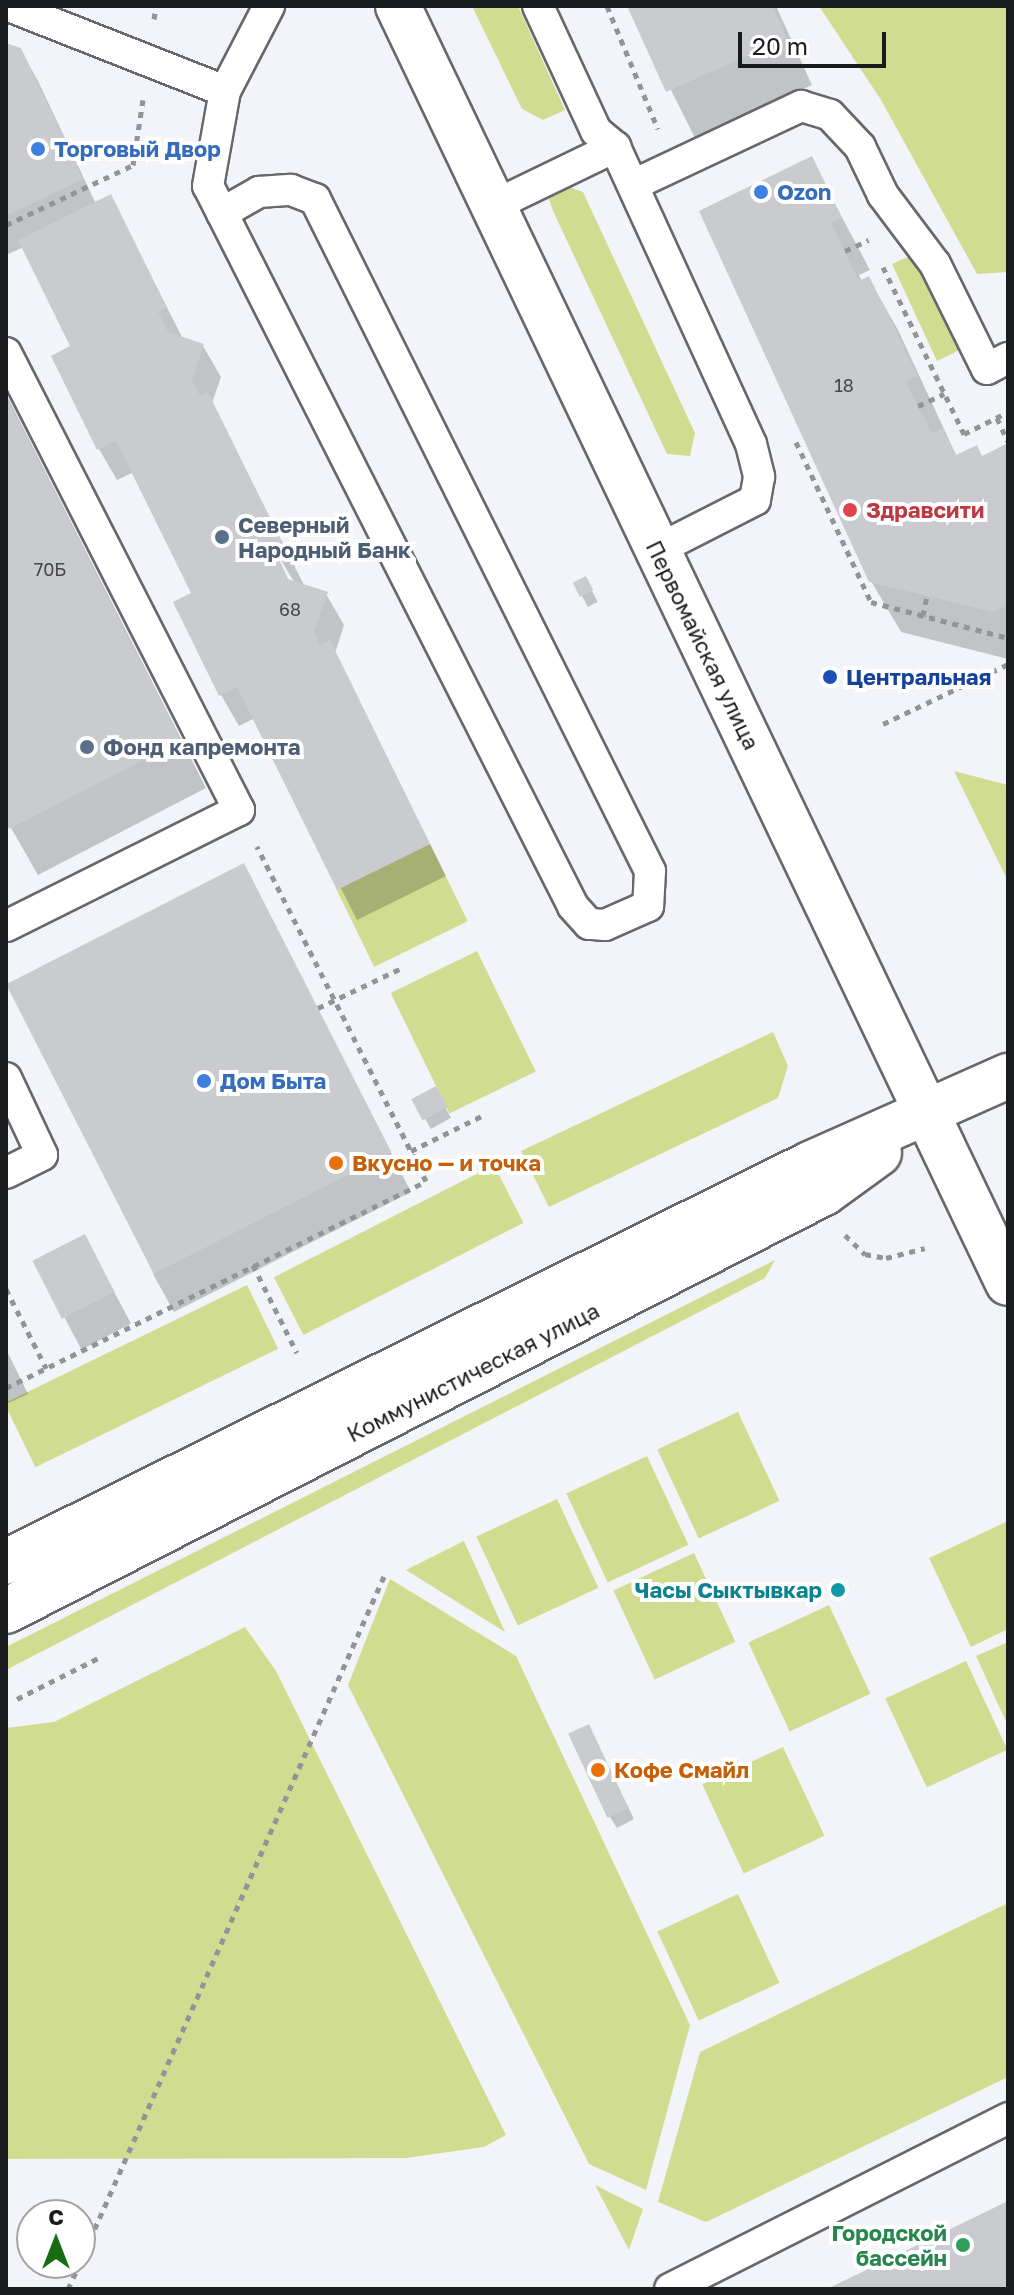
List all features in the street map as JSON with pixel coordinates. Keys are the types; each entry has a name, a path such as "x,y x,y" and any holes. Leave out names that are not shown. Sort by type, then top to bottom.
{"main road":[{"name":"Первомайская улица","path":"398,6 1008,1283"},
{"name":"Коммунистическая улица","path":"6,1562 810,1164 929,1117 1008,1076"},
{"name":"Коммунистическая улица","path":"6,1611 824,1193 929,1117"}],"lane":[{"path":"9,6 225,91"},
{"path":"222,213 259,192 291,190 315,199 650,871 648,906 605,925 589,924 573,906 208,186 225,91 269,6"},
{"path":"538,6 596,131 615,147 633,185 751,444 759,477 755,500 657,550"},
{"path":"633,185 801,106 830,115 860,147 883,195 935,264 987,369 1008,358"},
{"path":"493,206 615,147"},
{"path":"6,353 239,810 10,915"},
{"path":"6,1078 42,1155 6,1173"},
{"path":"670,2289 706,2281 1008,2118"}],"path":[{"path":"6,225 133,165"},
{"path":"863,227 964,434 1008,412"},
{"path":"845,251 869,240"},
{"path":"918,406 944,394"},
{"path":"997,418 1008,442"},
{"path":"923,616 927,596"},
{"path":"871,602 1008,638"},
{"path":"883,724 1008,664"},
{"path":"6,1388 426,1181 239,810"},
{"path":"318,1008 404,967"},
{"path":"411,1151 484,1115"},
{"path":"838,1220 865,1254 886,1258 925,1248"},
{"path":"253,1265 297,1353"},
{"path":"6,1289 46,1368"},
{"path":"96,2227 385,1574"},
{"path":"17,1699 102,1656"}],"green space":[{"path":"472,6 518,6 565,110 543,120 522,109"},
{"path":"819,6 1008,6 1008,272 977,274 881,100"},
{"path":"564,185 583,192 695,433 690,456 667,454 553,211 549,199"},
{"path":"917,253 968,346 937,361 892,264"},
{"path":"954,771 1008,785 1008,881"},
{"path":"430,844 468,921 374,967 337,890"},
{"path":"477,951 536,1071 449,1114 391,993"},
{"path":"773,1032 788,1066 778,1098 549,1207 521,1151"},
{"path":"494,1165 524,1223 303,1335 274,1277"},
{"path":"775,1260 765,1278 6,1670 6,1647"},
{"path":"247,1285 278,1349 35,1467 6,1403"},
{"path":"738,1412 779,1501 699,1538 657,1450"},
{"path":"647,1456 688,1545 608,1582 566,1494"},
{"path":"557,1499 598,1588 518,1625 476,1537"},
{"path":"1008,1521 1008,1629 971,1647 929,1558"},
{"path":"464,1541 505,1632 406,1570"},
{"path":"694,1553 735,1642 655,1679 613,1591"},
{"path":"390,1579 516,1656 690,2025 646,2190 589,2164 348,1685"},
{"path":"829,1605 870,1694 790,1731 748,1643"},
{"path":"245,1627 276,1671 506,2135 484,2147 406,2158 6,2159 6,1728 54,1722"},
{"path":"1008,1642 1008,1726 976,1656"},
{"path":"966,1661 1007,1750 927,1787 885,1699"},
{"path":"783,1747 824,1836 744,1873 702,1785"},
{"path":"738,1894 779,1983 699,2020 657,1932"},
{"path":"1008,1903 1008,2077 706,2222 658,2202 700,2052"},
{"path":"595,2185 643,2209 629,2250"}],"building":[{"path":"627,6 772,6 787,38 666,92"},
{"name":"Торговый Двор","path":"6,43 21,48 83,179 6,216"},
{"path":"812,156 842,218 831,223 859,281 869,276 918,376 906,382 932,433 943,428 956,455 977,445 982,456 1008,443 1008,605 993,612 869,582 699,211"},
{"name":"Северный Народный Банк","path":"111,194 167,308 158,312 168,332 204,344 192,380 200,396 208,392 287,553 278,558 288,579 328,592 314,632 320,645 330,640 430,844 337,890 237,687 219,696 173,602 191,593 116,441 97,450 51,356 70,346 18,240"},
{"path":"6,397 181,741 9,829 6,823"},
{"path":"586,576 593,590 580,597 573,583"},
{"name":"Дом Быта","path":"244,863 392,1153 154,1274 6,984"},
{"path":"436,1086 447,1107 423,1120 411,1099"},
{"path":"85,1234 115,1292 62,1319 32,1261"},
{"name":"Кофе Смайл","path":"589,1724 628,1808 607,1818 568,1734"},
{"name":"Городской бассейн","path":"1008,2201 1008,2289 827,2289"}],"place":[{"name":"Торговый Двор","path":"38,149"},
{"name":"Ozon","path":"761,192"},
{"name":"Здравсити","path":"850,510"},
{"name":"Северный Народный Банк","path":"222,537"},
{"name":"Центральная","path":"830,677"},
{"name":"Фонд капремонта","path":"87,747"},
{"name":"Дом Быта","path":"204,1081"},
{"name":"Вкусно — и точка","path":"336,1163"},
{"name":"Часы Сыктывкар","path":"838,1590"},
{"name":"Кофе Смайл","path":"598,1770"},
{"name":"Городской бассейн","path":"963,2245"}]}
